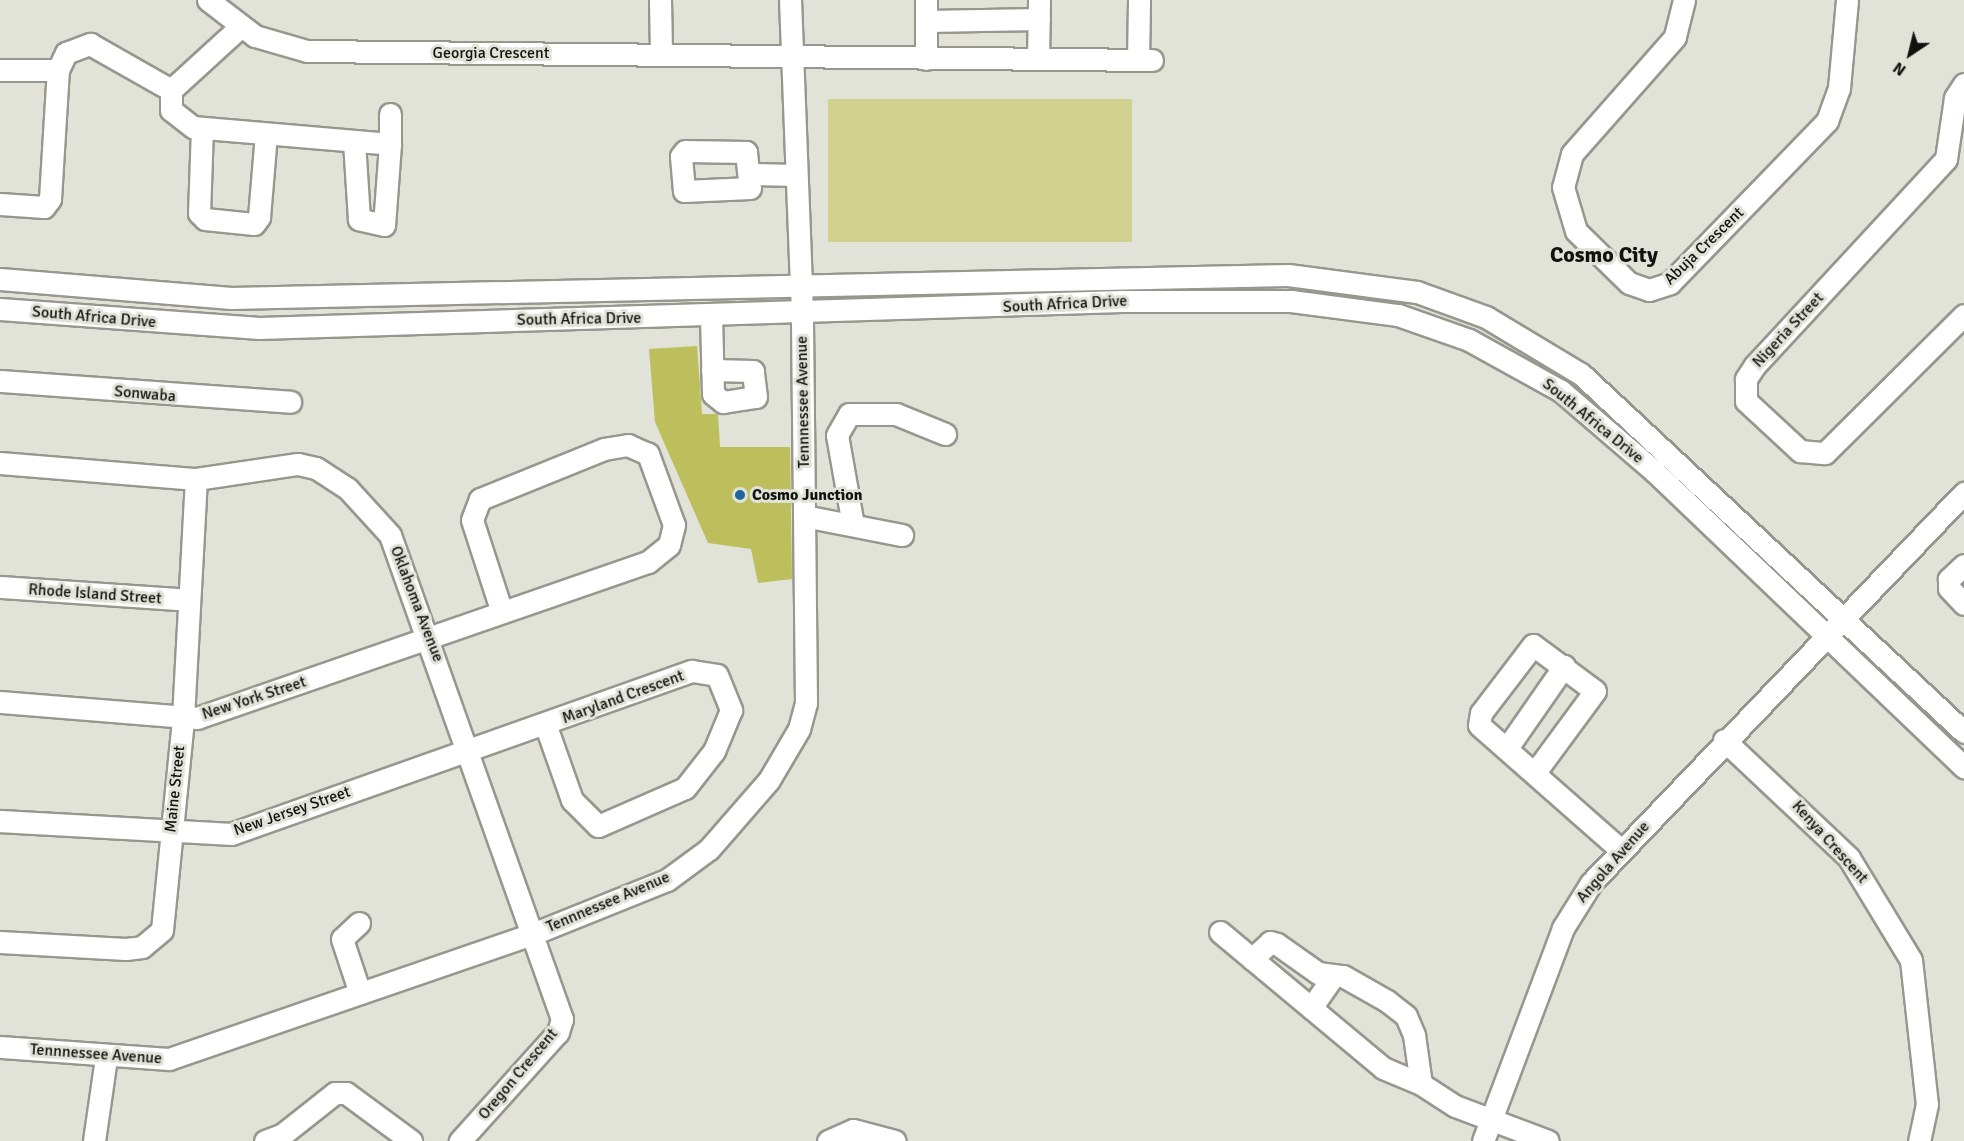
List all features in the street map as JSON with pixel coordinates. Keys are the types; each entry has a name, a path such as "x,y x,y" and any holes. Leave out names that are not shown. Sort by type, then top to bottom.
{"street":[{"name":"Georgia Crescent","path":"208,0 240,27 276,46 307,51 1145,60 1138,0"},
{"path":"660,0 661,54"},
{"name":"Tennnessee Avenue","path":"0,1047 106,1058 169,1059 535,933 666,880 690,864 769,780 789,751 806,703 802,312 790,57 790,0"},
{"name":"Abuja Crescent","path":"1684,0 1675,37 1572,154 1563,187 1576,231 1629,283 1649,290 1670,283 1827,121 1839,88 1847,0"},
{"path":"926,58 926,10 1039,9 1038,59"},
{"path":"240,27 171,90 171,110 202,128 390,144"},
{"path":"0,204 44,207 50,199 58,70 66,53 90,44 171,90"},
{"path":"0,70 58,70"},
{"name":"Nigeria Street","path":"1964,84 1956,98 1946,159 1755,365 1746,379 1746,401 1800,451 1825,453 1964,315"},
{"path":"354,142 360,219 373,225 384,225 387,219 390,114"},
{"path":"202,128 199,213 205,219 254,224 259,217 266,134"},
{"path":"752,174 796,175"},
{"name":"South Africa Drive","path":"0,279 231,298 801,287 1288,274 1417,292 1486,317 1581,374 1842,615 1964,732"},
{"name":"South Africa Drive","path":"0,309 259,328 1291,301 1366,309 1431,324 1498,354 1561,391 1654,471 1964,767"},
{"path":"711,316 712,370"},
{"name":"Sonwaba","path":"0,381 290,402"},
{"path":"853,525 837,435 849,414 896,414 945,434"},
{"name":"New York Street","path":"0,702 183,718 219,712 431,639 501,609 660,555 674,536 674,525 648,454 628,444 604,450 480,500 472,520 501,609"},
{"name":"Oklahoma Avenue","path":"0,463 196,479 298,464 334,478 363,502 390,536 431,639 535,933"},
{"name":"Maine Street","path":"0,942 142,947 162,930 183,718 196,479"},
{"name":"Angola Avenue","path":"1483,1141 1563,928 1621,850 1842,615 1960,505"},
{"path":"804,516 902,535"},
{"path":"1964,565 1949,579 1949,588 1964,604"},
{"name":"Rhode Island Street","path":"0,587 189,600"},
{"path":"1536,771 1594,694 1591,684 1530,646 1481,713 1479,725 1536,771 1621,850"},
{"path":"1507,748 1564,666"},
{"name":"Maryland Crescent","path":"470,749 546,726 692,671 717,675 731,710 714,751 685,788 598,826 579,813 572,800 546,726"},
{"name":"Kenya Crescent","path":"1724,740 1849,858 1911,960 1927,1104 1920,1141"},
{"name":"New Jersey Street","path":"0,822 231,834 470,749"},
{"path":"359,923 342,939 360,993"},
{"path":"1220,932 1383,1068 1421,1084 1455,1106 1492,1117 1548,1141"},
{"name":"Oregon Crescent","path":"460,1141 558,1032 562,1019 535,933"},
{"path":"1252,959 1270,942 1332,978 1359,983 1406,1016 1421,1084"},
{"path":"1311,1008 1332,978"},
{"path":"94,1141 106,1058"},
{"path":"265,1141 283,1134 335,1093 346,1093 411,1141"},
{"path":"828,1141 853,1130 895,1141"}],"green space":[{"path":"828,99 1132,99 1132,242 828,242"}],"building":[{"name":"Cosmo Junction","path":"697,346 702,414 718,414 720,447 790,447 792,579 758,583 751,549 708,543 655,422 649,349"}],"place":[{"name":"Cosmo Junction","path":"740,495"}],"district":[{"name":"Cosmo City","path":"1604,255"}]}
